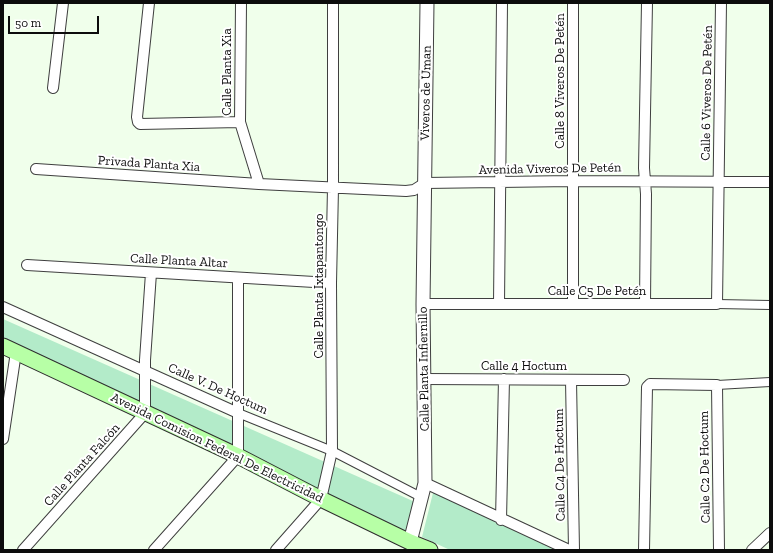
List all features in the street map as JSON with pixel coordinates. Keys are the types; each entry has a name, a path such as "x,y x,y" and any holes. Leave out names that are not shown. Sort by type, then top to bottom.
{"main road":[{"name":"Avenida Comision Federal De Electricidad","path":"10,349 238,456 321,499 406,546 430,550"}],"street":[{"path":"53,88 63,3"},
{"path":"149,3 136,117 138,122 140,124 240,122"},
{"name":"Calle Planta Xia","path":"241,3 240,122 259,184"},
{"name":"Calle Planta Ixtapantongo","path":"276,550 321,499 332,451 330,283 333,188 333,3"},
{"name":"Viveros de Uman","path":"425,183 427,3"},
{"path":"500,304 502,3"},
{"name":"Calle 8 Viveros De Petén","path":"573,3 573,304"},
{"path":"645,304 644,168 647,3"},
{"name":"Calle 6 Viveros De Petén","path":"719,182 721,3"},
{"name":"Privada Planta Xia","path":"36,169 259,184"},
{"name":"Avenida Viveros De Petén","path":"333,188 406,191 414,190 425,183 572,181 770,182"},
{"path":"717,304 719,182"},
{"name":"Calle Planta Infiernillo","path":"406,546 425,483 423,304 425,183"},
{"path":"259,184 333,188"},
{"name":"Calle Planta Altar","path":"27,266 330,283"},
{"path":"145,413 144,360 151,273"},
{"path":"154,550 238,456 238,278"},
{"name":"Calle C5 De Petén","path":"423,304 770,305"},
{"name":"Calle V. De Hoctum","path":"3,307 238,413 332,451 421,497"},
{"path":"3,439 10,349"},
{"name":"Calle 4 Hoctum","path":"424,379 624,380"},
{"path":"501,520 504,379"},
{"name":"Calle C4 De Hoctum","path":"571,380 574,550"},
{"path":"644,550 647,386 650,384 717,385 770,382"},
{"name":"Calle C2 De Hoctum","path":"717,385 719,550"},
{"name":"Calle Planta Falcón","path":"23,550 145,413"},
{"path":"425,483 501,520 569,550"},
{"path":"752,550 770,533"}],"green space":[{"path":"3,319 415,502 405,540 3,350"},
{"path":"434,489 572,550 450,550 422,537"}]}
